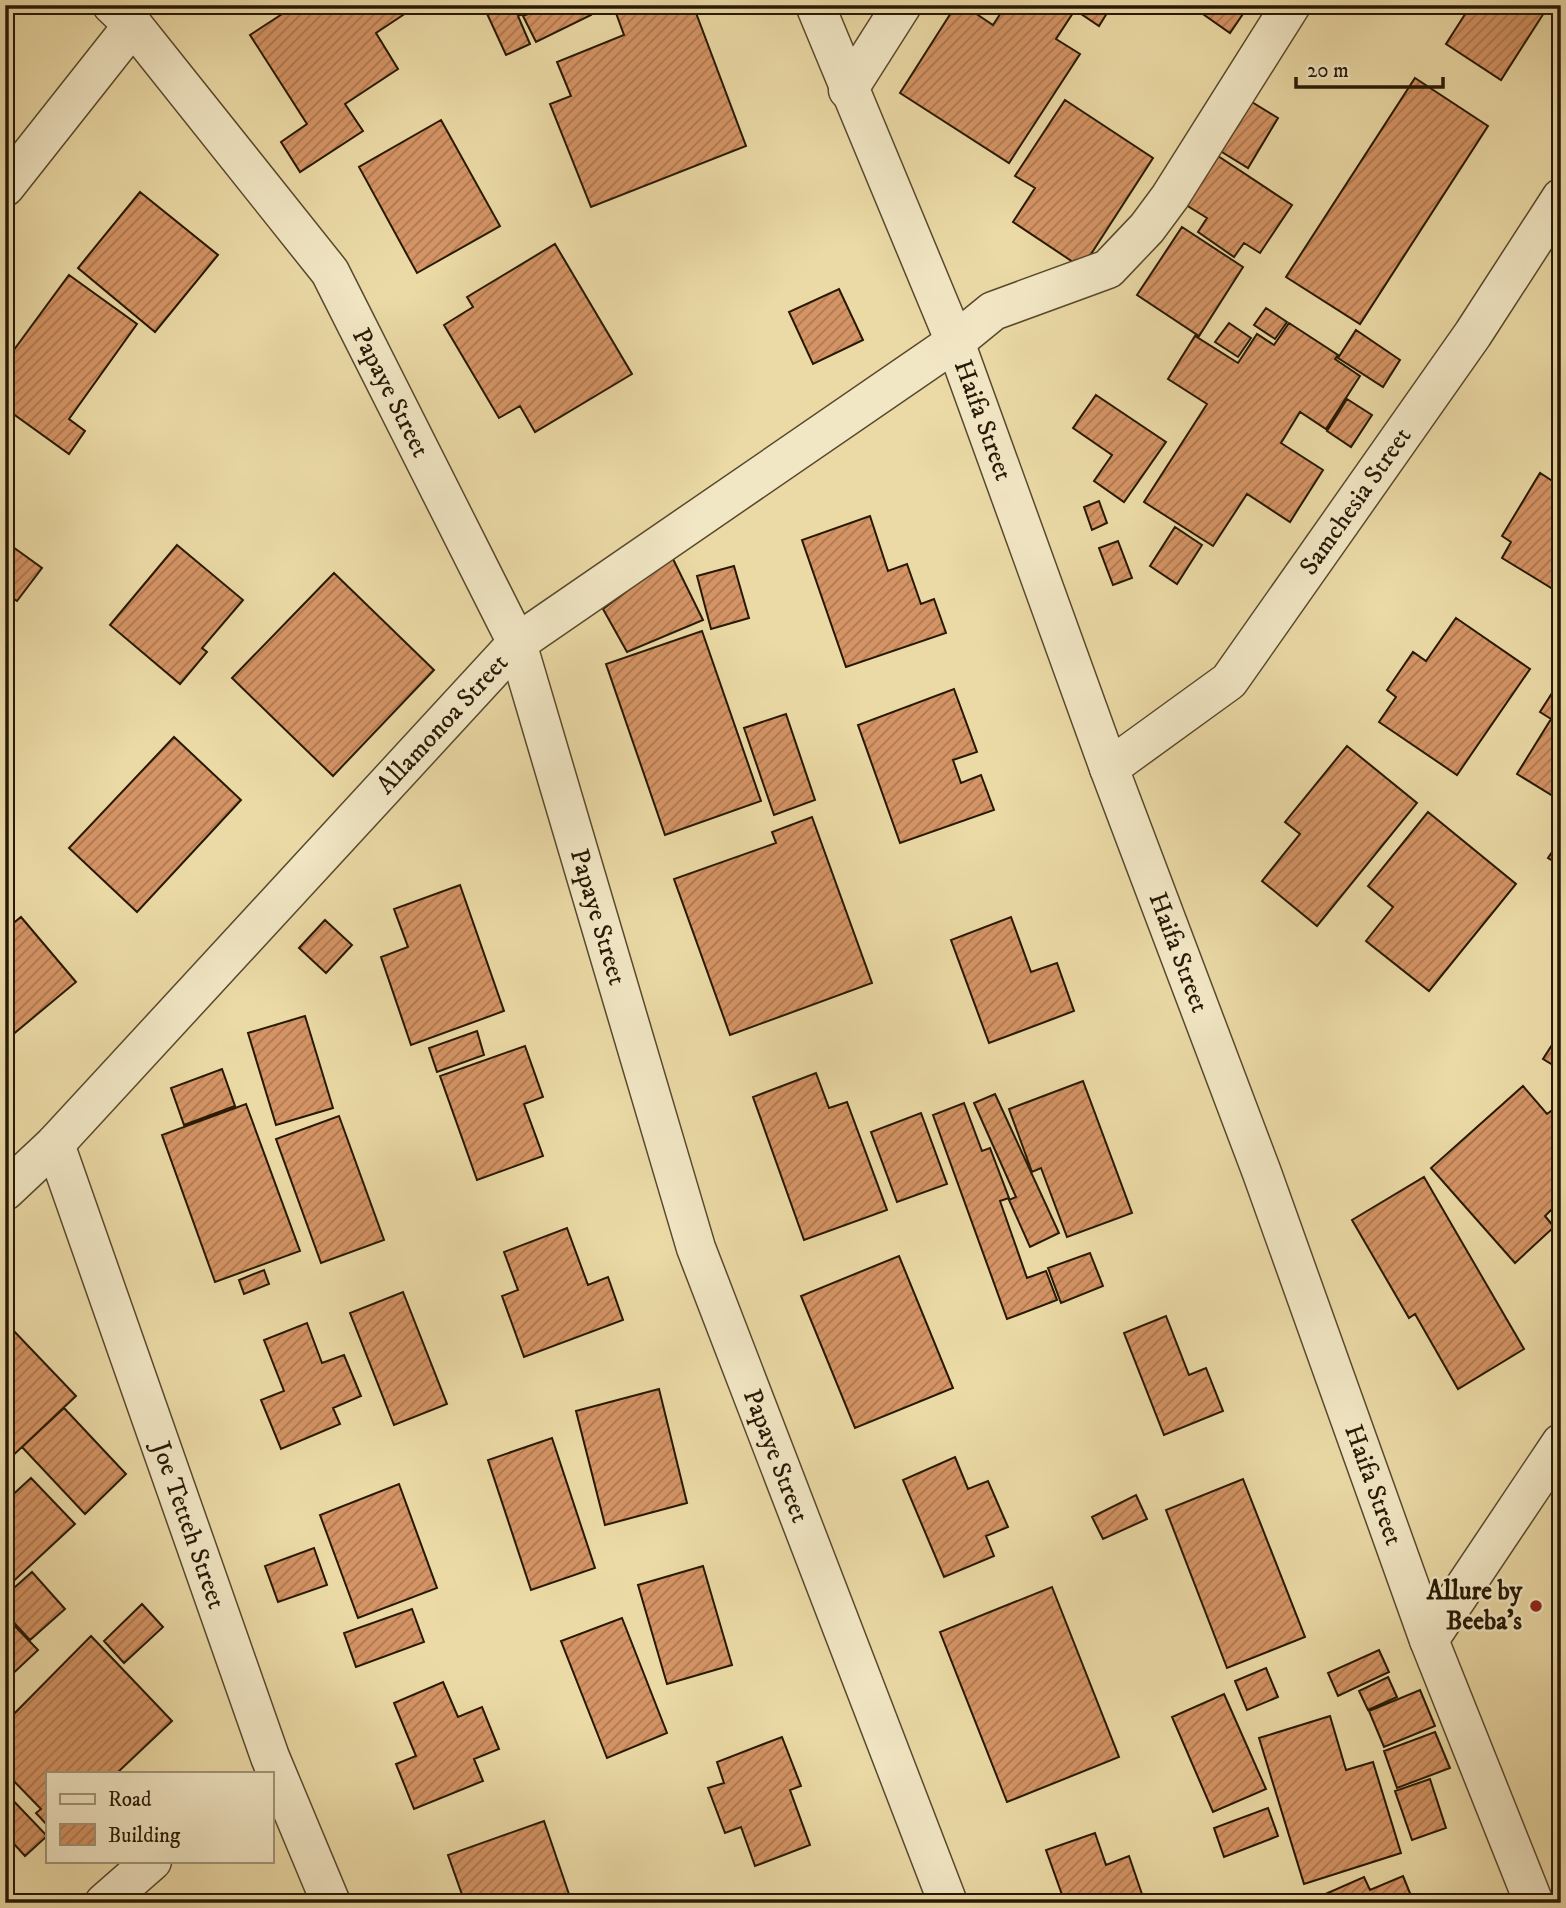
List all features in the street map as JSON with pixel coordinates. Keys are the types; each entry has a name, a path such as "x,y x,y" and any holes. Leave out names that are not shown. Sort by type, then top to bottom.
{"street":[{"name":"Haifa Street","path":"815,5 848,90 955,342 1109,768 1262,1173 1429,1640 1534,1903"},
{"path":"848,90 902,5"},
{"name":"Allamonoa Street","path":"5,1191 55,1144 517,643 955,342 993,311 1108,269 1147,228 1170,197 1292,5"},
{"path":"5,187 122,15"},
{"name":"Papaye Street","path":"122,15 330,272 517,643 696,1248 948,1903"},
{"name":"Samchesia Street","path":"1109,768 1229,681 1474,334 1561,198"},
{"name":"Joe Tetteh Street","path":"55,1144 261,1765"},
{"path":"1429,1640 1561,1443"},
{"name":"Joe Tetteh Street","path":"273,1789 331,1903"},
{"path":"104,1903 151,1862"}],"building":[{"path":"296,5 405,5 409,11 376,33 398,69 345,104 363,131 300,172 281,142 307,124 250,35"},
{"path":"483,5 527,5 530,11 518,16 530,44 506,55"},
{"path":"535,5 587,5 591,15 536,42 523,16 533,12 531,8"},
{"path":"634,5 693,5 746,146 591,207 550,104 571,96 557,62 624,35 616,13"},
{"path":"956,5 963,5 993,25 1006,5 1112,5 1099,26 1075,10 1056,39 1080,54 1009,163 900,93"},
{"path":"1190,5 1249,5 1230,33"},
{"path":"1471,5 1549,5 1501,80 1446,44"},
{"path":"1415,78 1488,126 1360,324 1286,277"},
{"path":"1247,99 1278,118 1248,168 1217,149"},
{"path":"1065,100 1153,158 1082,268 1013,222 1035,188 1015,176"},
{"path":"441,120 500,226 417,273 359,167"},
{"path":"1218,156 1292,205 1260,253 1244,243 1234,257 1198,232 1207,218 1186,205"},
{"path":"140,192 218,255 155,332 78,268"},
{"path":"1182,227 1243,267 1199,336 1137,295"},
{"path":"555,244 632,374 535,432 520,406 499,418 444,325 473,307 467,297"},
{"path":"69,275 137,324 69,419 85,431 69,454 5,408 5,362"},
{"path":"839,289 863,340 813,364 789,312"},
{"path":"1266,308 1287,322 1275,339 1254,325"},
{"path":"1229,323 1251,338 1238,357 1215,342"},
{"path":"1289,323 1338,355 1335,359 1360,376 1326,429 1300,412 1281,443 1323,470 1290,522 1247,494 1213,546 1144,502 1207,404 1168,379 1195,336 1238,363 1257,334 1274,345"},
{"path":"1356,330 1400,360 1383,387 1338,358"},
{"path":"1096,395 1166,442 1124,502 1094,481 1112,455 1073,428"},
{"path":"1347,399 1372,415 1351,447 1327,431"},
{"path":"1561,472 1561,594 1502,558 1511,542 1502,536 1540,473 1554,482"},
{"path":"1099,501 1107,523 1092,530 1084,507"},
{"path":"870,516 888,571 907,564 921,604 934,599 946,633 846,667 802,540"},
{"path":"1175,527 1202,545 1177,584 1150,566"},
{"path":"1118,541 1132,578 1113,585 1099,548"},
{"path":"177,545 243,600 202,648 207,652 180,684 110,625"},
{"path":"13,547 42,568 17,601 5,593 5,557"},
{"path":"672,557 703,620 627,652 603,609"},
{"path":"734,566 749,618 711,629 697,576"},
{"path":"334,573 434,670 333,776 232,678"},
{"path":"1456,618 1530,669 1457,775 1379,722 1396,697 1387,690 1413,652 1426,661"},
{"path":"702,631 761,801 665,835 606,664"},
{"path":"1561,679 1561,801 1517,774 1551,719 1540,712"},
{"path":"954,689 977,752 953,760 961,783 981,775 994,810 900,843 858,725"},
{"path":"786,714 815,800 774,815 744,728"},
{"path":"174,737 241,800 137,912 69,848"},
{"path":"1347,746 1417,803 1317,926 1262,881 1300,834 1285,822"},
{"path":"1428,812 1516,884 1429,991 1366,941 1393,907 1368,886"},
{"path":"812,817 872,983 730,1035 674,879 776,843 772,832"},
{"path":"1561,839 1561,866 1548,858"},
{"path":"460,885 504,1011 411,1045 381,957 408,947 394,909"},
{"path":"21,917 76,982 5,1041 5,930"},
{"path":"1011,917 1031,972 1057,963 1074,1011 989,1043 951,940"},
{"path":"325,920 352,945 326,973 299,948"},
{"path":"305,1016 333,1108 276,1125 248,1033"},
{"path":"477,1031 484,1055 437,1072 429,1048"},
{"path":"1561,1031 1561,1070 1543,1059"},
{"path":"525,1046 543,1097 524,1104 543,1156 477,1180 440,1076"},
{"path":"222,1069 235,1106 184,1125 171,1088"},
{"path":"816,1073 829,1108 847,1102 887,1210 804,1240 753,1097"},
{"path":"1083,1081 1132,1213 1067,1237 1041,1168 1032,1172 1009,1109"},
{"path":"1523,1086 1547,1114 1555,1108 1561,1114 1561,1215 1557,1217 1551,1210 1545,1216 1554,1227 1515,1263 1431,1168"},
{"path":"995,1094 1059,1233 1030,1247 1009,1200 1016,1197 974,1103"},
{"path":"964,1103 982,1151 990,1148 1009,1198 1000,1201 1027,1278 1046,1271 1057,1300 1007,1319 933,1115"},
{"path":"246,1104 300,1251 215,1282 162,1135"},
{"path":"921,1113 947,1184 897,1202 871,1132"},
{"path":"339,1116 384,1240 321,1263 276,1139"},
{"path":"1424,1177 1524,1349 1458,1389 1415,1314 1409,1318 1352,1220"},
{"path":"567,1228 588,1285 608,1277 623,1320 524,1357 502,1296 518,1290 504,1252"},
{"path":"1090,1253 1103,1286 1061,1303 1048,1268"},
{"path":"899,1256 953,1388 855,1428 801,1296"},
{"path":"264,1270 269,1284 244,1294 239,1280"},
{"path":"403,1292 447,1404 394,1425 350,1313"},
{"path":"1166,1316 1189,1375 1206,1368 1223,1411 1164,1435 1124,1333"},
{"path":"307,1323 322,1363 344,1355 361,1396 333,1408 340,1424 281,1449 261,1400 284,1391 264,1340"},
{"path":"11,1328 76,1396 5,1463 5,1334"},
{"path":"659,1389 687,1503 605,1525 576,1411"},
{"path":"64,1408 126,1474 85,1514 22,1447"},
{"path":"552,1438 595,1568 531,1590 488,1460"},
{"path":"955,1457 968,1489 988,1481 1008,1527 986,1536 994,1556 944,1577 903,1480"},
{"path":"31,1478 75,1524 5,1589 5,1502"},
{"path":"1243,1479 1305,1637 1227,1668 1166,1510"},
{"path":"399,1484 437,1588 358,1618 320,1515"},
{"path":"1136,1495 1147,1519 1103,1539 1092,1517"},
{"path":"314,1548 327,1585 278,1602 265,1566"},
{"path":"703,1566 732,1665 667,1684 638,1585"},
{"path":"32,1572 65,1609 30,1640 5,1613 5,1596"},
{"path":"1052,1587 1119,1757 1007,1802 940,1632"},
{"path":"142,1604 163,1627 124,1663 104,1641"},
{"path":"412,1609 424,1642 356,1667 344,1633"},
{"path":"5,1616 38,1650 5,1681"},
{"path":"622,1618 667,1733 607,1758 561,1641"},
{"path":"91,1636 172,1721 118,1772 46,1772 46,1824 36,1813 41,1809 5,1772 5,1723"},
{"path":"1379,1650 1389,1672 1338,1696 1328,1673"},
{"path":"1266,1668 1278,1697 1247,1710 1235,1681"},
{"path":"1388,1677 1397,1697 1368,1710 1359,1691"},
{"path":"443,1682 458,1717 482,1707 499,1749 474,1759 483,1781 414,1809 396,1764 416,1756 394,1703"},
{"path":"1420,1690 1435,1726 1384,1747 1369,1711"},
{"path":"1224,1694 1266,1789 1213,1812 1172,1717"},
{"path":"1330,1716 1346,1770 1373,1762 1401,1853 1304,1884 1259,1738"},
{"path":"1435,1732 1450,1768 1397,1788 1384,1751"},
{"path":"782,1737 801,1786 790,1790 810,1845 755,1866 741,1827 725,1833 708,1788 724,1783 717,1762"},
{"path":"1430,1779 1446,1828 1412,1840 1395,1791"},
{"path":"5,1792 46,1837 25,1856 5,1834"},
{"path":"1268,1808 1278,1836 1224,1857 1214,1828"},
{"path":"544,1821 572,1903 465,1903 448,1855"},
{"path":"1095,1833 1106,1865 1129,1856 1144,1900 1065,1903 1046,1850"},
{"path":"1403,1876 1414,1903 1316,1903 1314,1899 1364,1877 1370,1890"}],"place":[{"name":"Allure by Beeba's","path":"1536,1606"}]}
